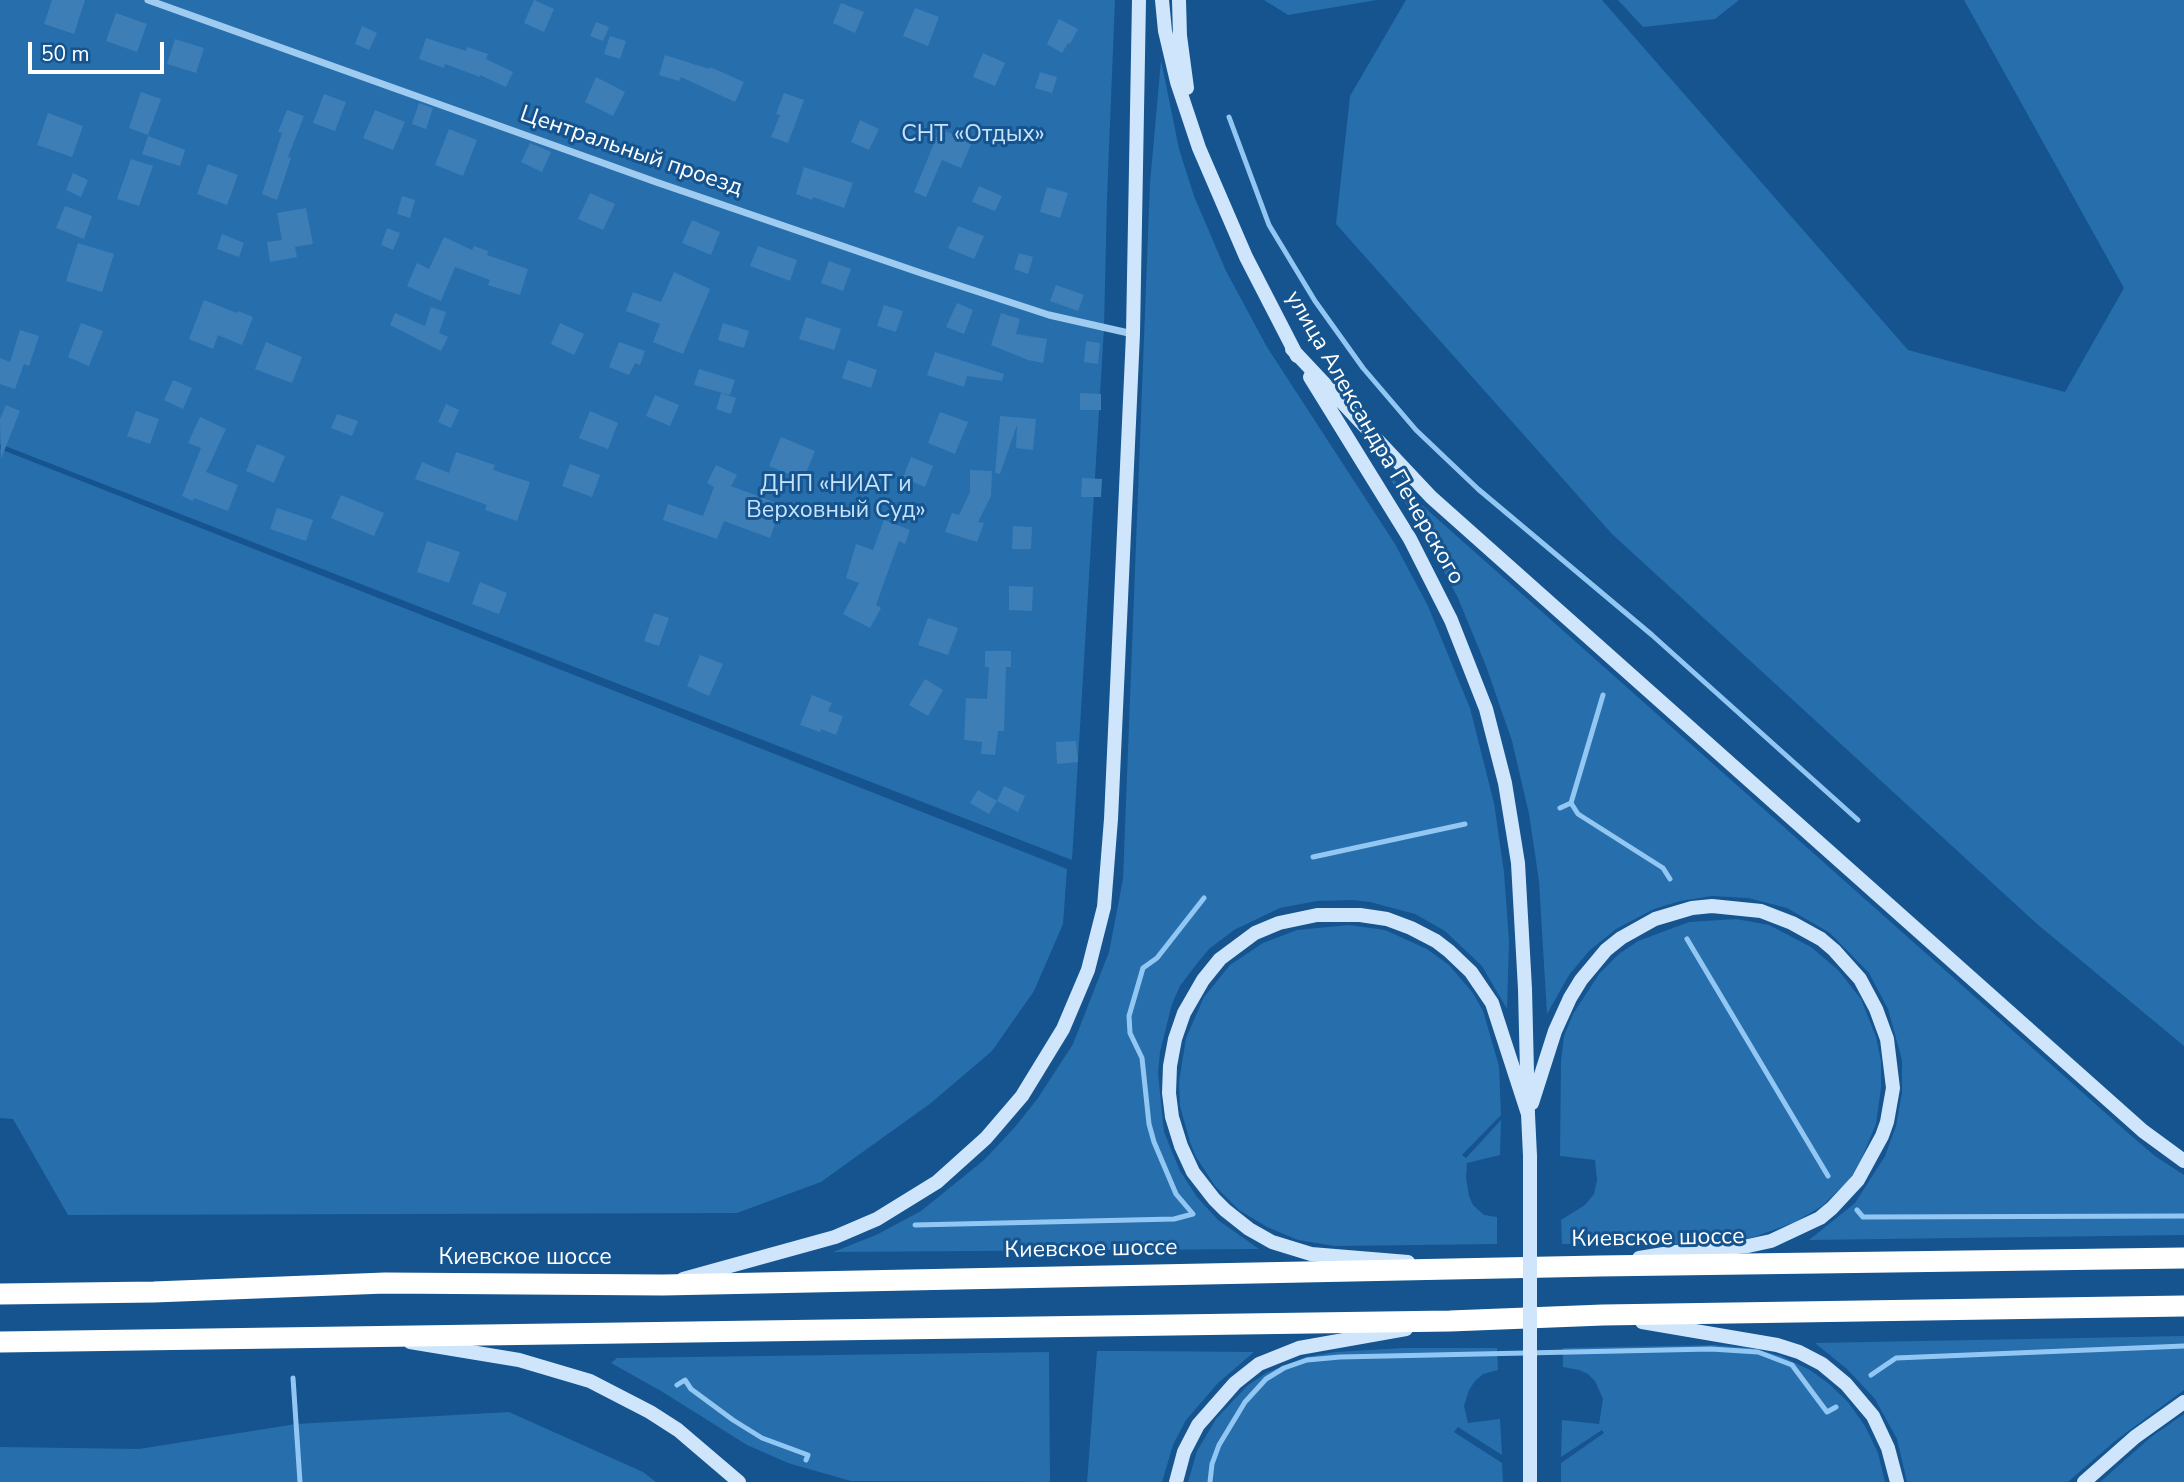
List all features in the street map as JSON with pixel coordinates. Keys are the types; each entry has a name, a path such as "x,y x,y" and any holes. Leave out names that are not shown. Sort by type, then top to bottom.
{"highway":[{"name":"Киевское шоссе","path":"0,1294 154,1292 385,1283 663,1284 2184,1258"},
{"path":"0,1342 1450,1321 1603,1315 2184,1306"}],"main road":[{"path":"663,1284 835,1237 877,1219 937,1182 971,1153 1008,1114 1032,1082 1063,1029 1088,970 1104,907 1111,819 1133,334 1139,0"},
{"name":"улица Александра Печерского","path":"1161,0 1177,82 1226,212 1292,349 1410,539 1451,620 1486,709 1505,783 1518,863 1528,1114"},
{"name":"улица Александра Печерского","path":"1179,0 1180,36 1192,124"},
{"path":"1292,349 1432,497 2143,1130 2184,1161"},
{"path":"1528,1114 1555,1031 1581,980 1606,950 1621,938 1655,919 1673,913 1692,908 1730,906 1761,911 1792,923 1834,950 1860,979 1876,1009 1887,1039 1892,1073 1893,1088 1887,1122 1867,1166 1832,1208 1805,1227 1771,1241 1726,1249 1676,1252 1599,1266"},
{"path":"1451,1269 1385,1259 1311,1254 1286,1247 1249,1229 1214,1199 1186,1159 1170,1106 1169,1080 1172,1053 1184,1013 1210,970 1232,949 1255,933 1279,923 1317,915 1360,915 1387,919 1436,941 1460,961 1483,988 1495,1011 1528,1114 1530,1482"},
{"path":"1603,1315 1747,1338 1788,1348 1812,1358 1846,1384 1873,1416 1888,1448 1897,1482"},
{"path":"1176,1482 1184,1452 1198,1425 1235,1383 1259,1364 1299,1348 1450,1321"},
{"path":"382,1336 534,1364 590,1381 650,1412 678,1430 739,1482"},
{"path":"2084,1482 2135,1437 2184,1402"},
{"path":"1524,1482 1530,1460"},
{"path":"1530,1460 1537,1482"}],"street":[{"name":"Центральный проезд","path":"148,0 896,265 1049,316 1133,334"}],"green space":[{"name":"ДНП «НИАТ и Верховный Суд»","path":"0,0 1115,0 1104,328 1072,860 0,444"},
{"path":"1264,0 1377,0 1288,15"},
{"path":"1406,0 1602,0 1908,350 2065,392 2124,288 1964,0 2184,0 2184,1046 2037,924 1612,534 1336,224 1350,96"},
{"path":"1618,0 1739,0 1715,19 1643,27"},
{"path":"1161,60 1179,149 1194,196 1226,271 1267,347 1395,544 1428,606 1470,708 1494,803 1504,872 1509,941 1507,1009 1482,966 1445,931 1415,914 1353,900 1317,901 1280,908 1234,930 1209,949 1180,986 1172,1004 1160,1052 1158,1073 1164,1132 1180,1171 1197,1197 1218,1220 1259,1249 833,1252 876,1235 921,1211 984,1160 1015,1127 1038,1098 1073,1044 1109,952 1123,879 1150,183"},
{"path":"0,449 1067,869 1063,924 1034,991 992,1051 931,1103 821,1182 737,1213 68,1215 13,1119 0,1118"},
{"path":"1387,474 2128,1133 2155,1156 2184,1175 2184,1235 1809,1240 1855,1203 1885,1156 1896,1126 1902,1093 1902,1060 1888,1009 1869,973 1830,933 1787,908 1748,898 1712,896 1680,901 1654,909 1616,929 1589,951 1569,975 1547,1014 1539,881 1529,814 1512,741 1486,666 1458,598 1418,523"},
{"path":"1736,919 1769,925 1811,947 1838,970 1861,999 1876,1037 1881,1061 1881,1088 1876,1124 1861,1160 1850,1179 1822,1206 1795,1222 1757,1236 1739,1241 1702,1244 1562,1244 1561,1220 1585,1205 1594,1194 1597,1180 1595,1160 1560,1156 1561,1061 1564,1036 1573,1014 1599,974 1619,954 1638,941 1689,922"},
{"path":"1349,925 1385,930 1427,949 1449,965 1473,993 1483,1011 1499,1066 1501,1115 1462,1155 1466,1158 1501,1120 1500,1155 1467,1163 1466,1177 1473,1205 1484,1215 1497,1217 1497,1244 1334,1246 1298,1240 1267,1227 1239,1210 1215,1186 1196,1157 1180,1106 1179,1082 1186,1038 1204,997 1230,965 1263,943 1297,930"},
{"path":"2184,1336 2184,1390 2115,1441 2068,1482 1907,1482 1897,1439 1875,1399 1847,1369 1815,1343"},
{"path":"1714,1345 1750,1348 1781,1356 1810,1370 1828,1383 1848,1402 1865,1426 1878,1453 1885,1482 1561,1482 1561,1463 1604,1433 1602,1430 1561,1457 1562,1420 1599,1424 1603,1399 1595,1381 1588,1374 1563,1367 1563,1348"},
{"path":"1404,1348 1497,1348 1498,1370 1483,1374 1475,1381 1464,1406 1468,1423 1500,1419 1502,1455 1458,1427 1454,1432 1502,1463 1503,1482 1188,1482 1197,1451 1216,1419 1247,1386 1266,1373 1306,1357 1335,1352"},
{"path":"1097,1351 1254,1352 1218,1383 1186,1420 1173,1445 1162,1482 1087,1482"},
{"path":"1049,1352 1050,1482 851,1481 788,1463 747,1445 611,1363 617,1358"},
{"path":"509,1412 643,1472 656,1482 0,1482 0,1447 139,1449 296,1424"},
{"path":"2184,1414 2184,1482 2100,1482 2151,1437"}],"building":[{"path":"52,0 85,0 74,34 44,24"},
{"path":"534,0 554,9 544,32 524,23"},
{"path":"841,3 864,12 855,33 833,23"},
{"path":"915,8 939,17 928,46 903,36"},
{"path":"116,13 147,24 137,52 106,41"},
{"path":"1059,19 1078,29 1062,53 1047,44"},
{"path":"596,22 609,27 603,41 590,36"},
{"path":"362,26 377,33 369,50 355,44"},
{"path":"610,36 626,41 620,59 604,54"},
{"path":"426,38 466,51 467,47 488,54 486,59 513,72 506,87 480,75 445,64 444,68 419,59"},
{"path":"175,39 204,48 196,73 167,64"},
{"path":"983,53 1005,63 995,86 973,77"},
{"path":"665,55 709,69 710,67 744,82 735,102 681,77 679,81 659,75"},
{"path":"1040,72 1057,77 1052,93 1035,88"},
{"path":"596,77 625,92 613,116 585,102"},
{"path":"141,92 161,99 148,135 129,128"},
{"path":"784,93 804,100 788,143 771,137 780,115 776,114"},
{"path":"324,94 346,102 335,131 313,123"},
{"path":"419,103 433,108 426,129 412,124"},
{"path":"287,110 304,116 288,157 291,158 277,200 262,194 282,133 278,132"},
{"path":"375,110 405,122 393,150 363,138"},
{"path":"48,113 83,126 72,157 37,145"},
{"path":"860,120 879,129 869,150 851,142"},
{"path":"449,129 477,140 463,176 435,165"},
{"path":"940,129 972,142 961,168 942,160 926,197 914,192"},
{"path":"148,136 185,150 180,166 142,154"},
{"path":"530,143 551,152 542,172 521,162"},
{"path":"131,159 153,166 139,206 117,199"},
{"path":"208,164 238,175 227,205 197,194"},
{"path":"804,167 853,183 844,208 796,194"},
{"path":"73,173 88,180 81,197 66,190"},
{"path":"979,186 1002,196 995,211 972,202"},
{"path":"1047,187 1068,193 1060,218 1040,212"},
{"path":"590,193 615,204 603,230 578,219"},
{"path":"402,196 415,200 410,218 397,214"},
{"path":"65,206 92,216 84,239 56,228"},
{"path":"306,208 313,244 295,247 297,257 270,262 267,242 282,240 277,213"},
{"path":"692,220 720,232 711,255 682,243"},
{"path":"958,226 984,236 974,259 948,248"},
{"path":"387,228 400,233 393,250 381,245"},
{"path":"222,234 244,243 239,257 217,249"},
{"path":"444,237 472,250 474,246 488,251 487,255 528,269 520,295 488,285 490,280 455,267 441,301 407,286 417,263 429,269"},
{"path":"78,243 114,254 102,292 66,281"},
{"path":"758,246 797,260 790,281 750,266"},
{"path":"1019,253 1033,257 1028,274 1014,269"},
{"path":"829,261 851,269 843,291 821,283"},
{"path":"674,272 710,289 683,354 653,342 660,324 626,311 633,292 661,302"},
{"path":"1056,285 1084,295 1078,311 1050,301"},
{"path":"204,300 253,317 242,345 218,335 213,349 189,339"},
{"path":"957,303 973,310 964,334 946,327"},
{"path":"884,305 903,311 896,332 877,326"},
{"path":"431,307 446,312 439,333 448,337 441,351 390,325 395,313 425,326"},
{"path":"1001,313 1020,319 1016,334 1047,339 1043,363 991,345"},
{"path":"806,317 841,329 834,350 799,339"},
{"path":"81,323 103,331 89,366 68,357"},
{"path":"560,323 584,334 574,355 551,344"},
{"path":"723,323 749,331 744,348 718,340"},
{"path":"20,330 39,336 29,366 24,364 15,389 0,384 0,358 10,362"},
{"path":"1086,341 1100,343 1098,364 1084,362"},
{"path":"266,342 302,357 292,383 255,369"},
{"path":"619,342 645,351 640,365 635,363 629,375 609,367"},
{"path":"935,352 1004,374 1002,381 967,376 964,387 927,375"},
{"path":"848,360 877,370 871,388 842,378"},
{"path":"699,369 735,380 730,395 694,385"},
{"path":"173,380 192,388 183,409 164,400"},
{"path":"721,393 736,398 731,414 716,409"},
{"path":"1080,393 1101,394 1101,410 1080,410"},
{"path":"655,395 679,405 670,426 646,416"},
{"path":"446,404 459,410 451,428 438,422"},
{"path":"6,405 20,411 1,459 0,419"},
{"path":"136,411 159,419 150,444 127,436"},
{"path":"590,411 618,423 608,449 579,438"},
{"path":"940,412 968,422 955,454 928,443"},
{"path":"337,414 358,421 352,436 331,428"},
{"path":"1000,416 1036,419 1033,450 1016,448 1017,425 1000,474 995,473"},
{"path":"200,417 226,429 206,472 238,485 228,511 182,496 201,448 188,443"},
{"path":"781,437 815,451 803,480 769,466"},
{"path":"257,444 285,456 274,483 246,471"},
{"path":"456,452 495,465 493,470 530,482 517,521 485,510 487,505 415,479 422,462 449,473"},
{"path":"911,457 933,466 925,487 903,478"},
{"path":"570,464 600,475 592,497 562,486"},
{"path":"716,465 737,475 731,486 782,505 770,538 724,521 717,539 663,520 668,504 703,516 714,487 707,483"},
{"path":"970,470 992,471 991,496 978,522 984,523 977,542 945,532 952,513 959,515 970,492"},
{"path":"1082,478 1102,479 1101,497 1081,497"},
{"path":"341,495 384,513 374,536 331,518"},
{"path":"277,508 313,520 306,541 270,529"},
{"path":"884,520 910,530 905,544 899,541 876,605 881,608 870,628 843,614 859,583 846,578 856,544 873,550"},
{"path":"1013,526 1032,527 1031,549 1012,549"},
{"path":"427,541 460,552 449,583 417,572"},
{"path":"480,582 507,593 499,614 472,604"},
{"path":"1009,586 1033,587 1032,611 1009,610"},
{"path":"654,613 669,618 659,646 644,641"},
{"path":"928,618 958,628 948,655 918,645"},
{"path":"985,651 1011,651 1011,667 1006,667 1004,731 998,731 995,755 981,754 982,742 964,740 966,698 987,699 989,667 985,667"},
{"path":"700,655 723,664 709,696 687,686"},
{"path":"925,679 943,690 928,716 909,705"},
{"path":"812,695 832,703 828,711 843,716 836,735 800,725"},
{"path":"1076,741 1078,762 1057,764 1056,742"},
{"path":"1004,786 1025,796 1018,812 997,801"},
{"path":"978,790 997,801 989,814 970,803"}],"waterway":[{"path":"1229,117 1269,225 1315,301 1363,368 1416,430 1478,489 1652,635 1858,820"},
{"path":"1603,695 1571,803 1578,814 1663,868 1670,879"},
{"path":"1560,808 1571,803"},
{"path":"1313,857 1465,824"},
{"path":"915,1225 1174,1219 1193,1214 1176,1194 1154,1142 1149,1124 1142,1058 1130,1033 1129,1016 1143,968 1157,958 1204,898"},
{"path":"1687,939 1828,1176"},
{"path":"1857,1210 1863,1217 2184,1216"},
{"path":"1871,1375 1896,1358 2184,1346"},
{"path":"1210,1482 1212,1464 1219,1445 1245,1402 1266,1379 1284,1368 1307,1360 1340,1357 1711,1349 1758,1352 1792,1365 1827,1412 1836,1407"},
{"path":"293,1378 300,1482"},
{"path":"677,1385 685,1380 691,1389 733,1420 762,1438 808,1455 806,1460"}],"park label":[{"name":"СНТ «Отдых»","path":"973,135"}]}
